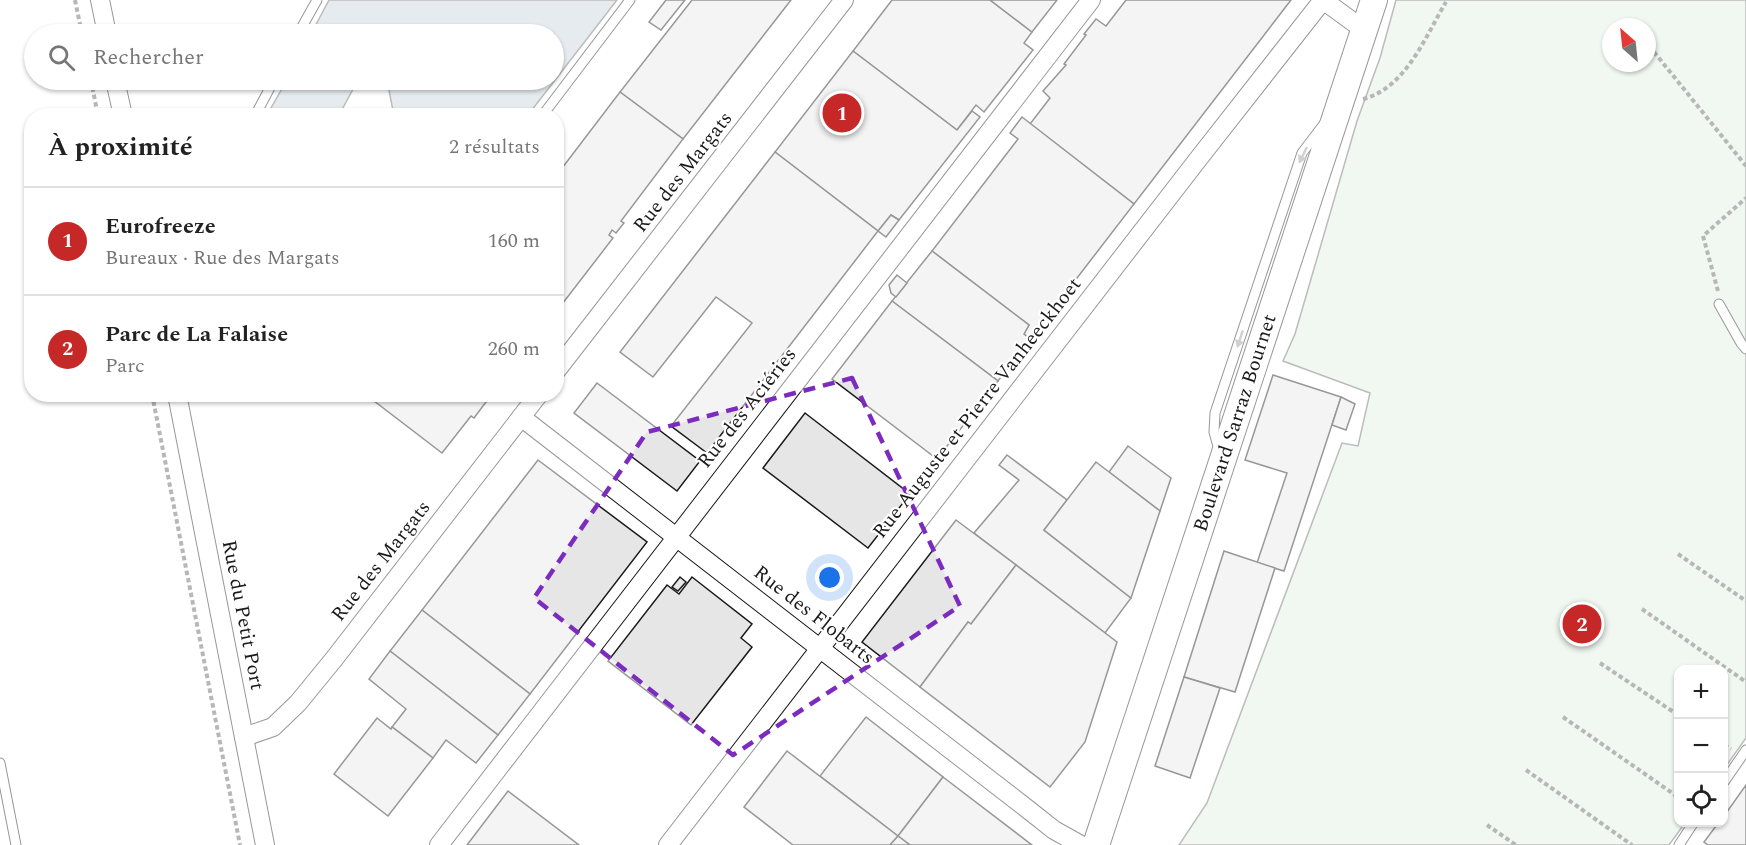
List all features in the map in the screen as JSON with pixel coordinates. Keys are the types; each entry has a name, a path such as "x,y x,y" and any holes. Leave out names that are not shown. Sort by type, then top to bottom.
{"street":[{"path":"100,0 105,24"},
{"name":"Rue des Margats","path":"564,361 844,0"},
{"name":"Rue des Aciéries","path":"439,845 1091,0"},
{"path":"1323,0 1364,30"},
{"name":"Rue Auguste et Pierre Vanheeckhoet","path":"668,845 1191,167 1323,0"},
{"name":"Boulevard Sarraz Bournet","path":"1096,845 1374,0"},
{"path":"118,90 121,108"},
{"name":"Rue du Petit Port","path":"179,402 265,845"},
{"name":"Rue des Margats","path":"244,737 273,727 298,703 533,402"},
{"name":"Rue des Flobarts","path":"521,417 1054,830 1081,845"}],"lane":[{"path":"304,24 317,0"},
{"path":"564,87 630,0"},
{"path":"259,108 269,90"},
{"path":"548,108 562,90"},
{"path":"1719,304 1746,349"},
{"path":"1728,776 1746,750"},
{"path":"0,763 16,845"},
{"path":"1678,845 1691,827"}],"path":[{"path":"75,0 80,24"},
{"path":"1340,104 1365,99 1381,92 1407,69 1446,2"},
{"path":"1656,54 1746,166"},
{"path":"93,90 96,108"},
{"path":"1719,304 1703,236 1746,198"},
{"path":"154,402 240,845"},
{"path":"1678,554 1746,601"},
{"path":"1641,609 1746,682"},
{"path":"1600,663 1674,712"},
{"path":"1563,717 1674,794"},
{"path":"1526,770 1632,845"},
{"path":"1487,825 1516,845"}],"highlighted area":[{"path":"852,378 960,606 733,755 534,598 647,432"}],"green space":[{"path":"1396,0 1746,0 1746,738 1728,763 1728,665 1674,665 1674,827 1682,827 1669,845 1179,845 1207,803 1342,443 1358,446 1370,393 1283,361 1295,334 1357,121 1380,58"}],"shaded area":[{"path":"329,0 617,0 564,68 564,24 316,24"},
{"path":"281,90 353,90 343,108 271,108"},
{"path":"389,90 547,90 533,108 392,108"}],"building":[{"path":"666,0 685,0 661,30 649,22"},
{"path":"692,0 791,0 683,139 620,92"},
{"path":"892,0 990,0 1032,32 1024,43 1033,50 984,112 976,105 957,130 853,51"},
{"path":"990,0 1057,0 1032,32"},
{"path":"1126,0 1291,0 1134,204 1030,124 1050,98 1043,91 1066,65 1064,64 1086,35 1084,34 1096,19 1106,26"},
{"path":"853,51 957,130 972,111 980,117 899,220 891,215 878,231 775,152"},
{"path":"620,92 683,139 621,221 624,223 616,233 612,230 609,235 613,238 564,302 564,166"},
{"path":"1022,117 1134,204 1030,339 1024,334 1029,325 932,251 1018,139 1010,133"},
{"path":"775,152 878,231 707,453 671,426 752,323 716,297 653,377 620,352"},
{"path":"891,215 899,220 886,237 878,231"},
{"path":"932,251 1029,325 1024,334 1030,339 998,381 892,301"},
{"path":"897,275 907,283 896,297 891,293 889,285"},
{"path":"892,301 998,381 937,459 832,379"},
{"path":"1273,375 1341,397 1284,571 1257,563 1287,473 1245,460"},
{"path":"597,383 700,461 677,491 574,413"},
{"path":"1341,397 1355,404 1346,430 1332,425"},
{"path":"375,402 486,402 474,418 471,416 442,453"},
{"path":"805,413 910,494 868,548 763,468"},
{"path":"1128,446 1171,478 1160,511 1109,472"},
{"path":"1007,455 1067,500 1044,530 1131,598 1105,633 974,533 1019,480 999,465"},
{"path":"538,460 647,542 530,694 422,610"},
{"path":"1096,462 1160,511 1131,598 1044,530"},
{"path":"956,520 1016,565 971,624 968,622 920,687 862,642"},
{"path":"1224,551 1275,568 1235,692 1184,677"},
{"path":"1016,565 1117,642 1085,742 1050,787 920,687 968,622 971,624"},
{"path":"680,577 686,582 678,591 672,587"},
{"path":"692,577 752,624 741,638 752,647 691,725 608,661 667,585 679,594"},
{"path":"422,610 530,694 498,735 390,651"},
{"path":"390,651 498,735 476,763 446,740 433,758 392,727 406,709 369,679"},
{"path":"1184,677 1220,688 1190,778 1155,766"},
{"path":"866,717 943,777 898,836 820,776"},
{"path":"377,718 433,758 388,816 334,774"},
{"path":"787,751 898,836 890,845 793,845 744,807"},
{"path":"943,777 1032,845 910,845 898,836"},
{"path":"1746,785 1746,845 1708,845 1704,842 1715,827 1728,827 1728,810"},
{"path":"508,791 579,845 467,845"},
{"path":"898,836 910,845 890,845"}],"place":[{"name":"Eurofreeze","path":"842,113"},
{"name":"Parc de La Falaise","path":"1582,624"}]}
